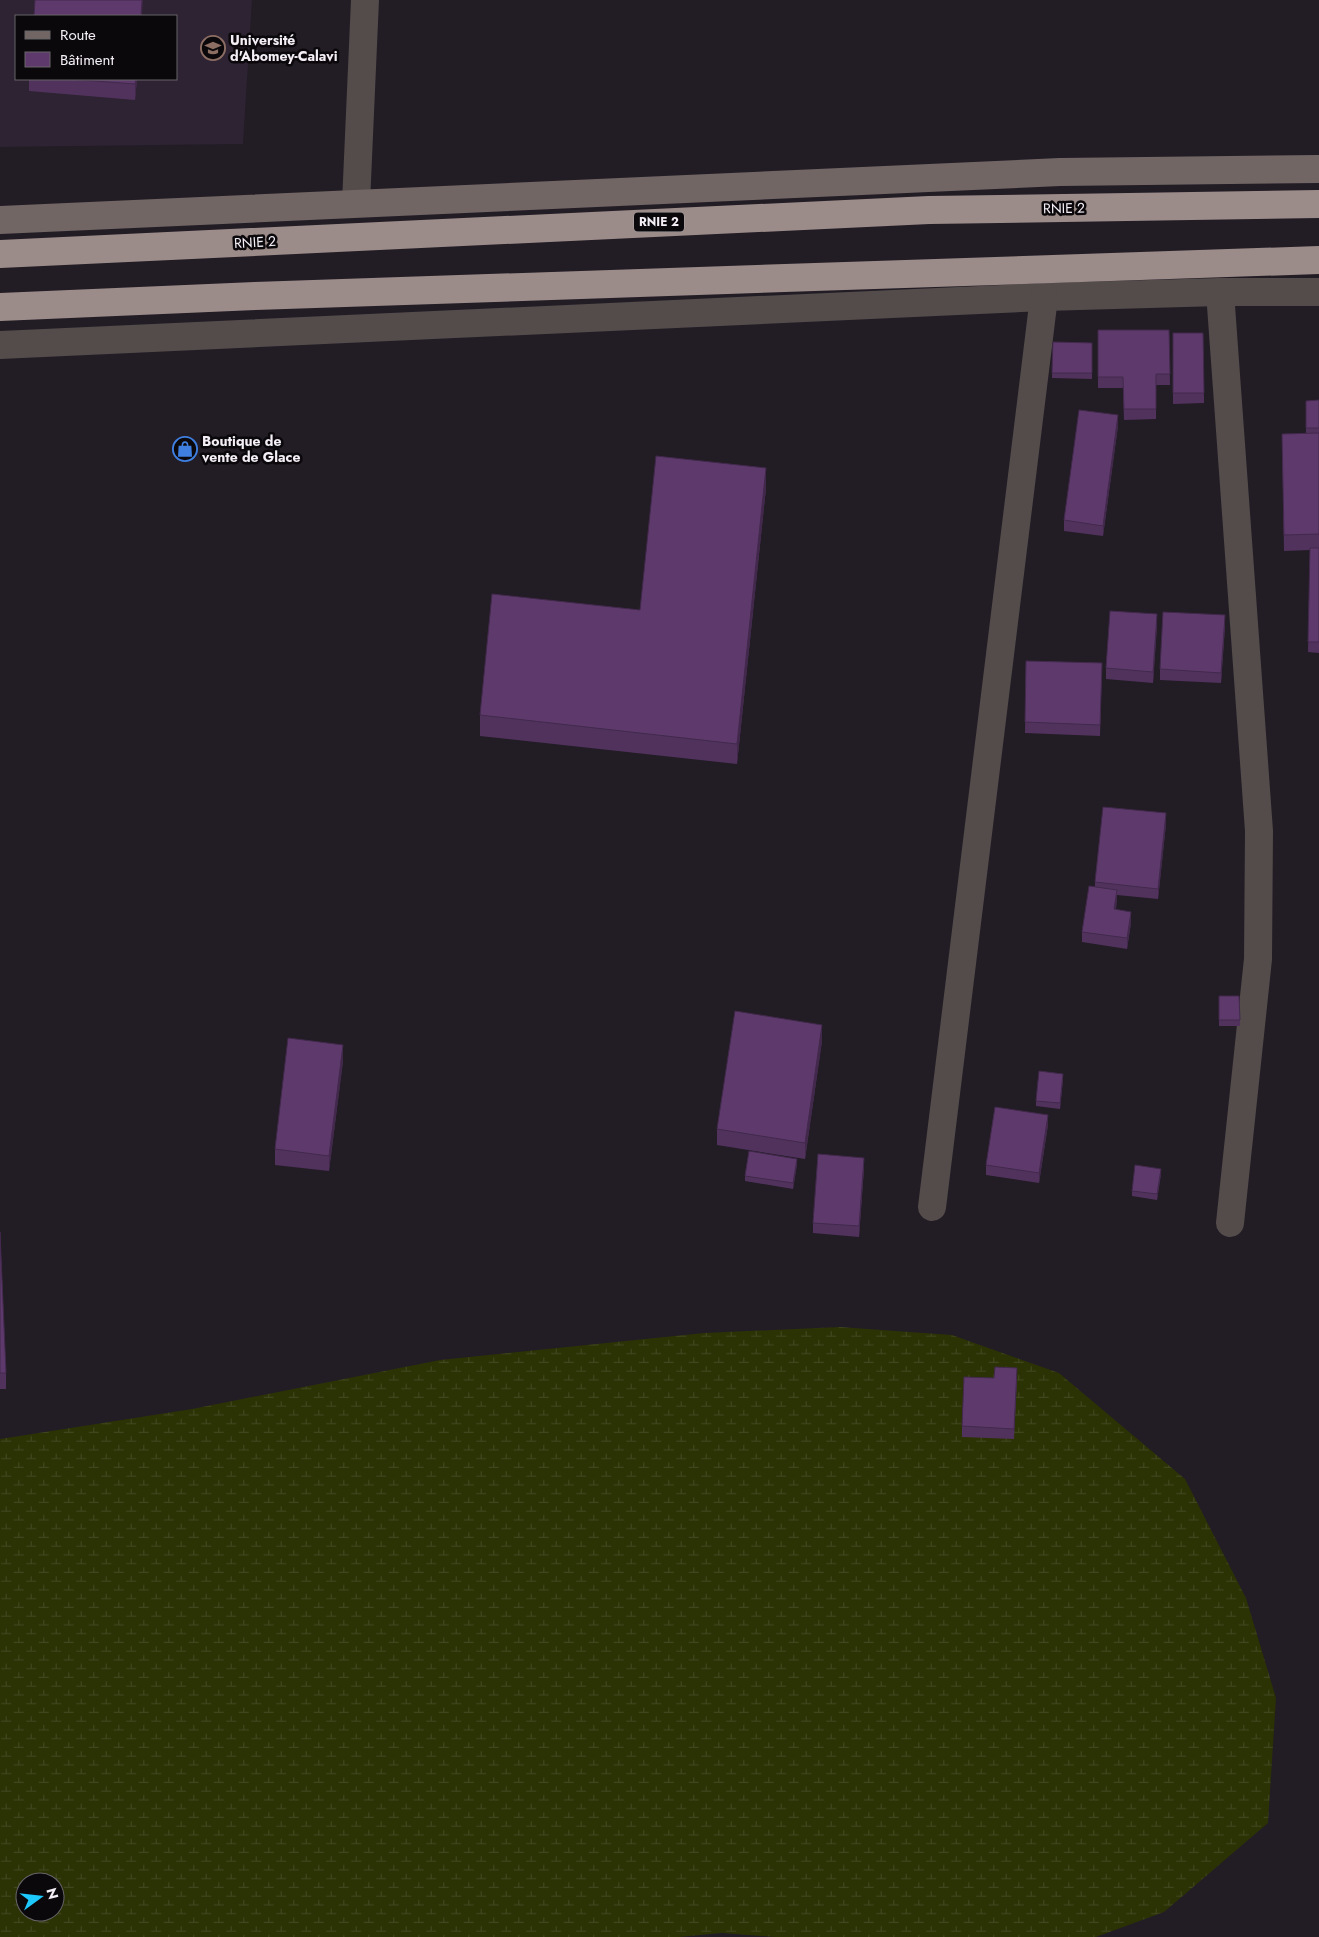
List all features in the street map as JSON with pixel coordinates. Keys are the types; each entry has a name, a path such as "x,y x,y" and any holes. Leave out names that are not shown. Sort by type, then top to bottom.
{"highway":[{"name":"RNIE 2","path":"0,254 919,210 1319,204"},
{"path":"0,307 255,296 1319,260"}],"street":[{"path":"356,203 365,0"},
{"path":"0,220 1060,172 1319,169"},
{"path":"1220,292 1259,831 1258,959 1230,1223"},
{"path":"0,345 1044,297 1220,292 1319,292"},
{"path":"932,1207 1044,297"}],"shaded area":[{"name":"Université d'Abomey-Calavi","path":"0,0 252,0 243,144 0,147"}],"green space":[{"path":"840,1327 952,1335 1059,1373 1185,1479 1246,1598 1276,1698 1268,1823 1164,1912 1096,1937 775,1937 722,1933 679,1937 0,1937 0,1439 192,1409 440,1360 704,1333"}],"building":[{"path":"35,0 142,0 141,15 34,15"},
{"path":"81,80 136,80 135,84"},
{"path":"1098,330 1169,330 1170,374 1156,374 1156,409 1124,409 1123,377 1098,377"},
{"path":"1173,333 1203,333 1204,393 1173,393"},
{"path":"1053,342 1092,343 1092,373 1052,373"},
{"path":"1319,400 1319,428 1306,428 1306,401"},
{"path":"1079,410 1118,415 1103,526 1064,520"},
{"path":"1319,433 1319,534 1284,535 1282,434"},
{"path":"656,456 766,468 737,744 480,715 492,594 640,610"},
{"path":"1310,548 1319,548 1319,642 1308,642"},
{"path":"1110,611 1157,614 1153,672 1106,668"},
{"path":"1163,612 1225,615 1221,673 1160,669"},
{"path":"1026,661 1102,663 1100,725 1025,722"},
{"path":"1103,807 1166,813 1158,889 1095,882"},
{"path":"1089,886 1117,890 1114,909 1131,912 1127,938 1082,932"},
{"path":"1219,996 1239,996 1240,1020 1219,1020"},
{"path":"735,1011 822,1025 805,1143 717,1129"},
{"path":"288,1038 343,1045 329,1156 275,1149"},
{"path":"1039,1071 1063,1074 1060,1103 1036,1101"},
{"path":"995,1107 1048,1115 1039,1173 986,1165"},
{"path":"749,1151 797,1159 793,1183 745,1176"},
{"path":"818,1154 864,1158 859,1226 813,1223"},
{"path":"1135,1165 1161,1169 1157,1194 1132,1191"},
{"path":"0,1232 6,1373 0,1373"},
{"path":"995,1367 1017,1368 1014,1429 962,1426 964,1377 994,1378"}],"place":[{"name":"Université d'Abomey-Calavi","path":"213,48"},
{"name":"Boutique de vente de Glace","path":"185,449"}]}
